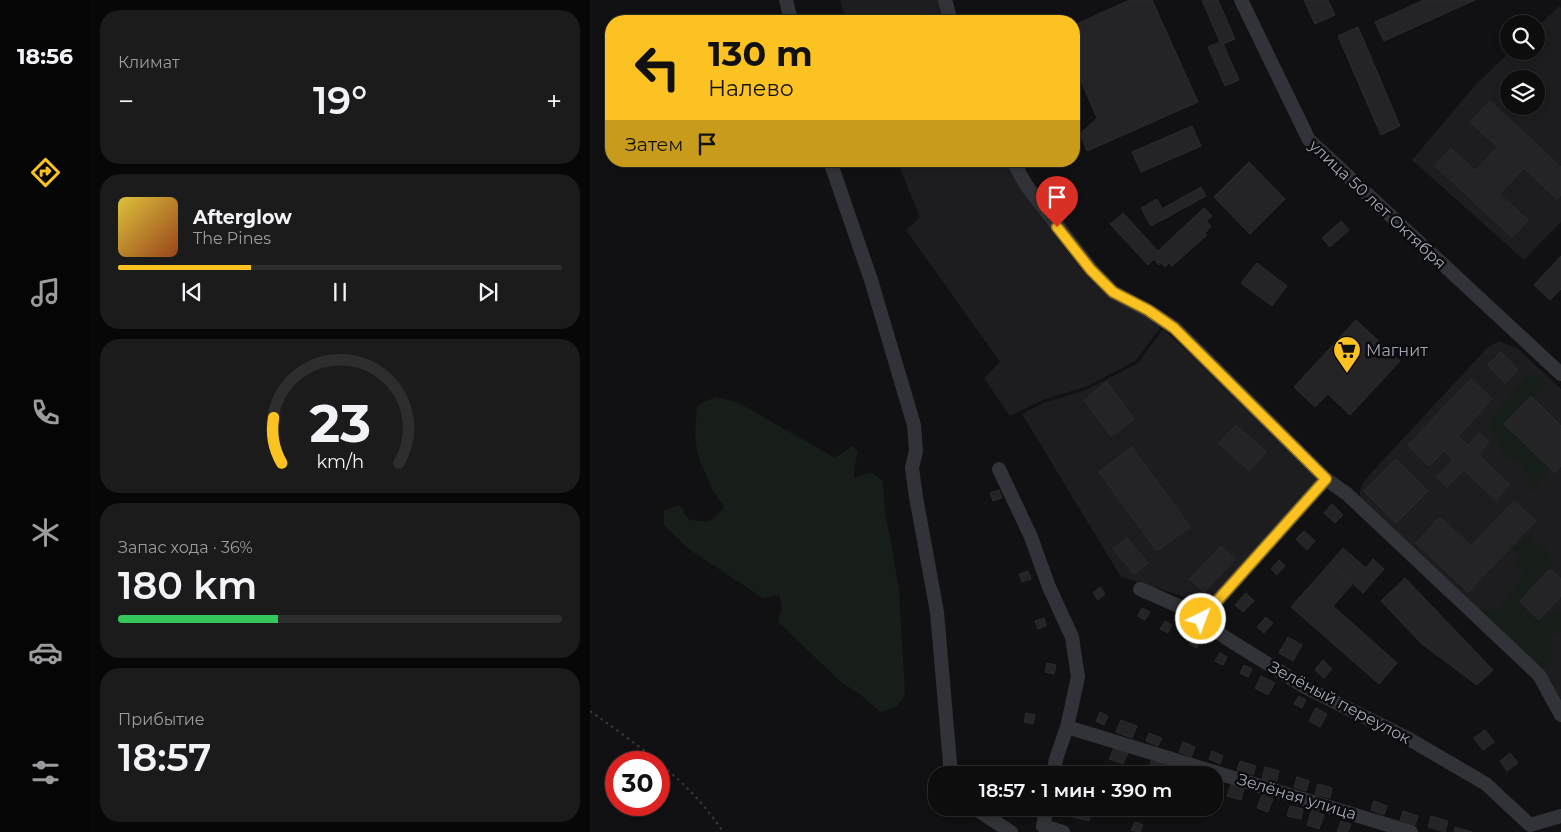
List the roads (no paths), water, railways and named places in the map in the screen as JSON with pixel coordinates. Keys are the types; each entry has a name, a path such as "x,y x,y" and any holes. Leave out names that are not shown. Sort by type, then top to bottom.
{"street":[{"path":"786,0 790,15"},
{"path":"944,0 949,15"},
{"name":"улица 50 лет Октября","path":"1240,0 1309,140 1561,374"},
{"path":"832,167 871,280 914,425 916,451 912,468 937,612 950,766"},
{"path":"1016,167 1026,185 1091,270 1113,292 1148,310 1174,328 1326,479 1347,494 1538,675 1561,715"},
{"path":"999,469 1031,536 1049,587 1072,638 1078,677 1068,727 1055,766"},
{"path":"1201,619 1326,479"},
{"name":"Зелёный переулок","path":"1140,589 1183,608 1226,638 1306,688 1409,739 1486,784 1528,829 1561,816"},
{"name":"Зелёная улица","path":"1068,727 1410,832"},
{"path":"986,816 1011,832"},
{"path":"1044,816 1040,829 1063,832"}],"place":[{"name":"Магнит","path":"1347,374"}]}
